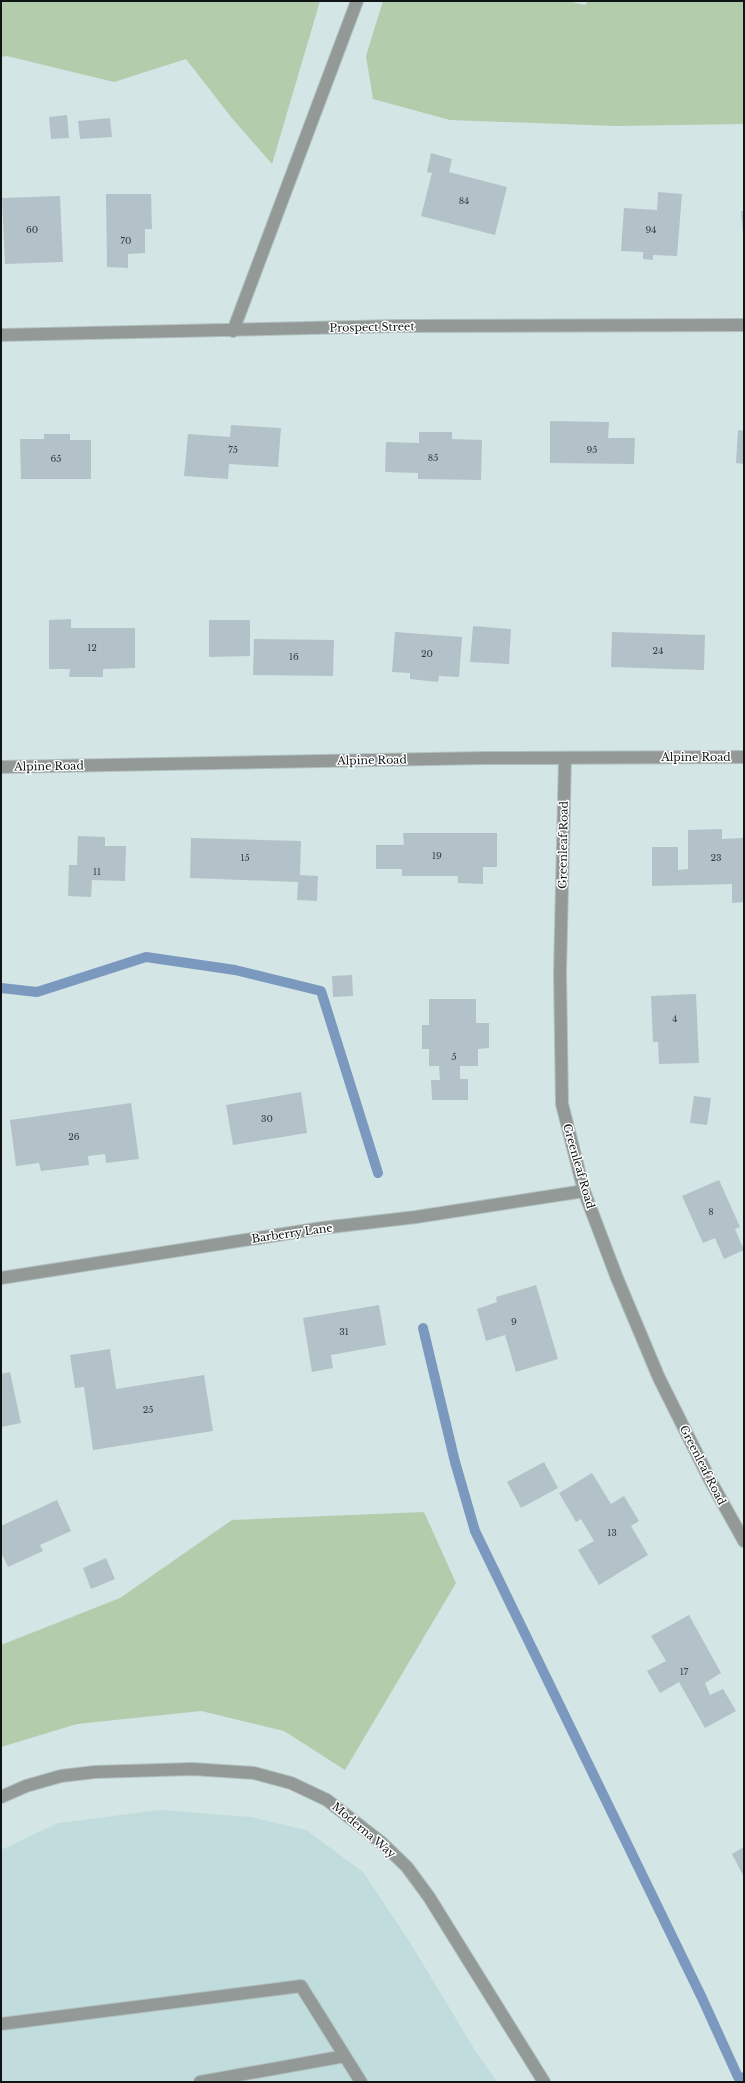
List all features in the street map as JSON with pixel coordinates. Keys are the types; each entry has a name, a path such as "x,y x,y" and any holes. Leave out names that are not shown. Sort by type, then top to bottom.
{"street":[{"path":"233,331 357,1"},
{"name":"Prospect Street","path":"1,335 233,331 396,326 744,325"},
{"name":"Alpine Road","path":"1,767 484,758 744,757"},
{"name":"Greenleaf Road","path":"565,758 560,972 562,1104 584,1191 617,1278 659,1378 710,1480 744,1541"},
{"name":"Barberry Lane","path":"1,1278 322,1228 416,1217 584,1191"},
{"name":"Moderna Way","path":"1,1797 26,1786 61,1776 95,1772 200,1769 254,1772 291,1783 328,1800 376,1838 407,1867 429,1897 544,2082"},
{"path":"1,2024 301,1986 361,2082"},
{"path":"200,2082 345,2056"}],"shaded area":[{"path":"160,1810 251,1817 306,1830 363,1872 411,1944 473,2047 497,2082 1,2082 1,1850 58,1823"}],"green space":[{"path":"1,1 320,1 272,164 231,117 186,59 114,82 7,56 1,57"},
{"path":"383,1 568,1 585,5 588,1 744,1 744,124 616,126 450,120 373,99 366,56"},
{"path":"424,1512 456,1583 345,1770 284,1731 201,1711 77,1724 1,1747 1,1645 120,1598 232,1520"}],"building":[{"path":"67,115 69,138 51,139 49,117"},
{"path":"110,118 112,137 80,139 78,121"},
{"path":"431,153 452,159 449,172 507,187 495,235 421,216 432,173 427,172"},
{"path":"658,192 682,194 677,256 653,255 653,260 643,259 643,252 621,251 624,208 657,210"},
{"path":"106,194 151,194 152,229 145,229 145,253 128,254 128,268 107,267"},
{"path":"60,196 63,262 5,264 2,198"},
{"path":"741,211 744,211 744,234 743,234"},
{"path":"550,421 609,422 608,438 635,438 634,464 550,463"},
{"path":"231,425 281,428 278,467 229,464 228,479 184,476 188,434 230,437"},
{"path":"738,430 744,431 744,464 736,463"},
{"path":"419,432 452,432 452,439 482,440 481,480 418,479 418,473 385,472 386,442 419,443"},
{"path":"44,434 70,434 70,440 91,440 91,479 21,479 20,439 44,439"},
{"path":"71,619 71,628 135,628 135,668 103,669 103,677 69,677 70,669 49,669 49,620"},
{"path":"209,620 250,620 250,656 209,657"},
{"path":"473,626 511,629 509,664 470,662"},
{"path":"395,632 462,637 459,677 439,676 438,682 410,679 410,673 392,672"},
{"path":"612,632 705,635 704,670 611,667"},
{"path":"254,639 334,640 333,676 253,675"},
{"path":"722,829 722,839 744,838 744,902 732,903 732,884 652,886 652,847 678,847 678,870 688,869 688,830"},
{"path":"403,833 497,833 497,867 483,867 483,884 458,883 458,876 402,876 402,869 376,869 376,845 404,845"},
{"path":"78,836 105,837 105,846 126,846 125,881 92,880 91,897 68,896 69,865 77,865"},
{"path":"191,838 301,841 300,875 318,876 317,901 297,900 298,882 190,878"},
{"path":"352,975 353,996 333,997 332,976"},
{"path":"696,994 699,1063 659,1064 658,1042 653,1042 651,996"},
{"path":"429,999 476,999 476,1023 489,1023 489,1048 478,1049 478,1066 460,1066 460,1079 468,1079 468,1100 432,1100 431,1080 440,1080 439,1066 429,1066 429,1049 422,1049 422,1025 429,1025"},
{"path":"301,1092 307,1133 233,1145 226,1105"},
{"path":"694,1096 711,1098 707,1125 690,1123"},
{"path":"131,1103 139,1159 106,1163 105,1154 88,1156 89,1165 41,1171 39,1163 16,1166 10,1120"},
{"path":"719,1180 740,1227 735,1229 744,1250 724,1259 715,1238 703,1243 682,1196"},
{"path":"536,1285 558,1359 516,1372 505,1335 486,1341 477,1309 497,1302 496,1297"},
{"path":"379,1305 386,1345 331,1355 333,1368 312,1372 303,1318"},
{"path":"110,1349 116,1389 204,1375 213,1431 93,1450 84,1387 75,1388 70,1355"},
{"path":"10,1372 21,1423 1,1427 1,1374"},
{"path":"544,1462 558,1488 521,1508 507,1482"},
{"path":"592,1473 611,1504 624,1496 639,1521 631,1526 648,1555 599,1585 578,1550 594,1541 581,1519 576,1522 559,1493"},
{"path":"57,1500 71,1531 40,1545 43,1551 8,1567 1,1552 1,1526"},
{"path":"106,1558 115,1579 91,1589 83,1568"},
{"path":"689,1615 721,1673 705,1683 710,1695 723,1689 736,1711 705,1728 679,1682 660,1693 647,1671 666,1661 651,1636"},
{"path":"744,1847 744,1877 732,1854"}],"waterway":[{"path":"1,988 37,992 146,957 235,970 321,991 378,1173"},
{"path":"423,1328 455,1462 475,1531 702,1998 738,2077 744,2078"}]}
